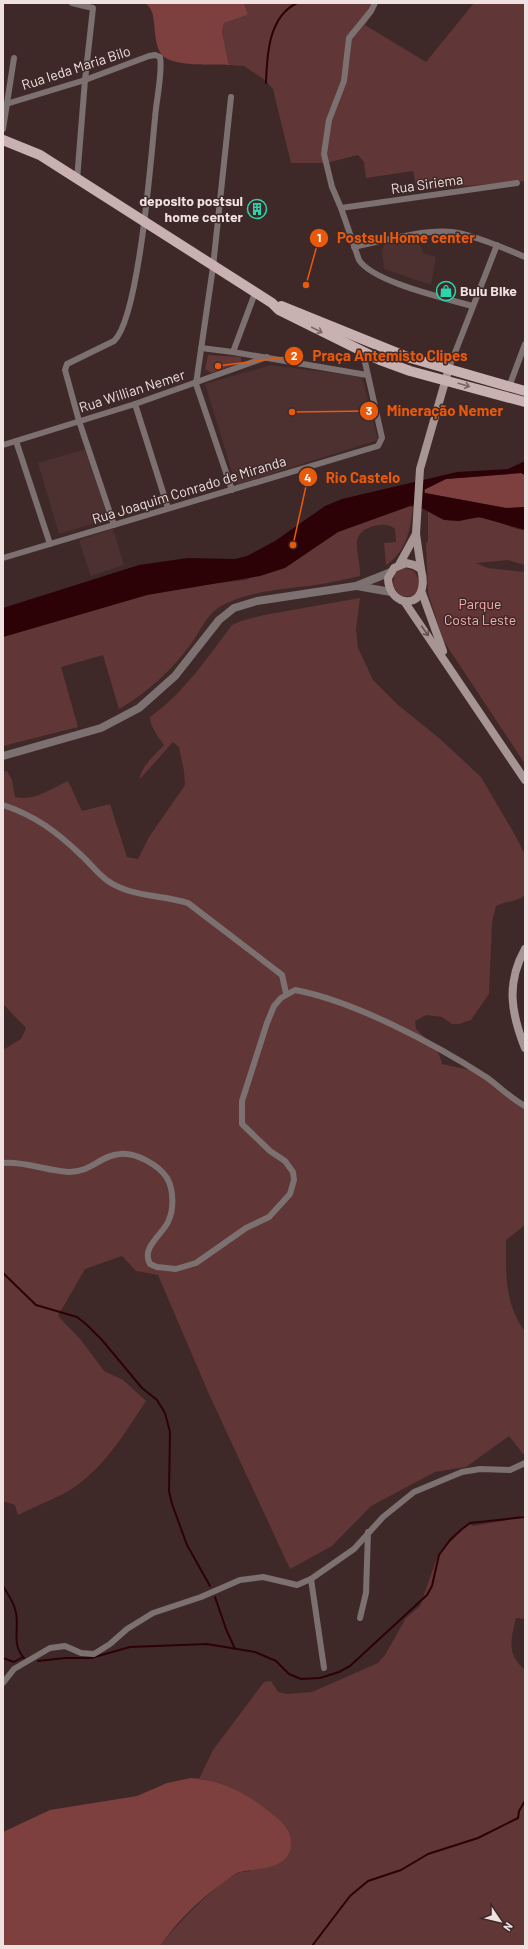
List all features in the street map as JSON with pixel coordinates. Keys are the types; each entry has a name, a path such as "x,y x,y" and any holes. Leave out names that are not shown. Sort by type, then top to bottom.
{"main road":[{"path":"3,140 34,151 144,223 272,303 286,314 363,353 410,371 525,402"},
{"path":"272,303 290,308 387,350 525,391"},
{"path":"447,662 422,593 423,577 416,534 420,469 449,368"},
{"path":"416,534 399,565 391,572 388,578 391,592 394,596 404,601 447,662 525,780"},
{"path":"399,565 410,563 421,569"},
{"path":"404,601 414,599 422,593"},
{"path":"525,949 514,971 512,983 512,1004 518,1032 525,1048"}],"street":[{"path":"72,3 93,8 85,80 77,180"},
{"path":"374,3 371,11 349,38 344,81 329,120 324,154 332,187 341,208 354,247 364,267 376,275 472,306"},
{"name":"Rua Ieda Maria Bilo","path":"5,104 85,80 149,56 157,55 160,57 144,223"},
{"path":"3,129 5,104 14,58"},
{"path":"231,97 213,267 196,384 232,490"},
{"name":"Rua Siriema","path":"341,208 516,183"},
{"path":"114,525 79,421 66,375 66,366 91,351 114,341 121,333 128,310 144,223"},
{"path":"354,247 403,237 453,232 496,245 525,257"},
{"path":"449,368 496,245"},
{"path":"233,352 255,293"},
{"path":"509,387 525,344"},
{"path":"201,348 367,375 363,353"},
{"name":"Rua Willian Nemer","path":"3,445 196,384 267,358"},
{"name":"Rua Joaquim Conrado de Miranda","path":"3,558 378,446 382,438 367,375"},
{"path":"135,404 168,508"},
{"path":"16,441 50,544"},
{"path":"3,756 101,728 139,708 175,676 218,620 234,608 257,601 356,586 391,572"},
{"path":"356,586 391,592"},
{"path":"3,805 38,819 54,830 110,883 128,890 171,898 188,903 282,975 286,993"},
{"path":"3,1163 25,1164 38,1168 69,1172 88,1169 120,1153 144,1159 155,1166 167,1178 172,1205 169,1219 163,1231 149,1248 147,1253 150,1264 165,1269 176,1269 196,1263 246,1228 269,1217 290,1194 294,1180 293,1172 285,1161 270,1151 242,1124 242,1101 267,1023 274,1006 286,993 295,990 347,1007 397,1028 461,1062 525,1106"},
{"path":"3,1684 14,1669 50,1648 64,1646 81,1653 94,1654 110,1644 127,1629 153,1613 201,1597 240,1580 263,1577 297,1584 311,1579 354,1549 368,1532 402,1500 414,1492 439,1480 462,1472 480,1469 510,1470 525,1463"},
{"path":"360,1618 366,1593 368,1532"},
{"path":"311,1579 324,1668"}],"shaded area":[{"path":"145,3 244,3 248,15 224,23 222,32 229,65 204,65 184,63 167,59 162,55 158,48 153,14 151,9"},
{"path":"418,240 423,253 436,257 431,285 384,269 382,249 385,244"},
{"path":"271,365 362,377 378,440 236,485 205,384"},
{"path":"86,449 108,519 59,534 38,463"},
{"path":"525,461 525,475 521,473 446,479 424,490 425,493 506,508 525,507 525,530 479,517 459,521 444,520 416,505 410,506 338,532 285,568 260,576 147,595 3,637 3,608 139,565 188,558 235,559 247,556 275,541 325,506 342,499 457,472 508,469"},
{"path":"521,473 525,475 525,507 506,508 425,493 425,488 446,479"},
{"path":"113,529 124,565 91,576 79,540"},
{"path":"191,1778 224,1785 234,1789 262,1806 275,1816 288,1830 291,1839 290,1853 285,1859 272,1866 240,1872 232,1876 190,1910 160,1946 3,1946 3,1832 50,1810 137,1796 167,1783"}],"green space":[{"path":"244,3 375,3 375,10 365,25 426,62 474,3 525,3 525,181 417,190 413,171 366,178 364,162 358,155 326,163 291,163 273,89 265,80 244,66 229,65 222,32 224,23 248,15"},
{"path":"208,355 241,357 241,362 211,373 205,369"},
{"path":"410,506 413,508 406,540 398,554 386,565 384,543 396,542 395,529 385,525 374,526 365,529 360,534 358,539 357,546 360,576 321,584 253,594 229,602 218,608 210,615 184,654 167,672 139,696 119,709 103,655 61,667 78,727 3,746 3,637 147,595 198,585 246,580 338,532"},
{"name":"Parque Costa Leste","path":"428,511 438,517 446,519 490,519 516,529 525,530 525,565 508,560 476,563 488,568 525,572 525,764 443,640 428,593 426,543 428,542"},
{"path":"405,568 414,571 419,582 418,591 412,596 406,597 400,596 393,585 395,572"},
{"path":"360,598 356,629 358,648 373,680 398,705 439,738 481,777 525,855 525,895 518,899 496,906 492,922 489,994 471,1020 459,1024 452,1024 442,1017 426,1015 415,1021 416,1029 438,1052 442,1064 479,1072 525,1105 525,1225 506,1240 506,1277 513,1310 525,1332 525,1453 523,1454 509,1436 466,1467 435,1472 371,1506 332,1546 290,1569 209,1394 158,1275 136,1271 122,1256 85,1269 58,1316 81,1340 104,1371 123,1380 146,1401 115,1446 97,1468 87,1477 76,1486 62,1494 18,1515 15,1505 3,1501 3,1050 21,1039 26,1028 3,1004 3,772 7,771 12,780 15,797 29,798 36,796 68,781 82,811 110,804 127,857 138,859 149,837 185,785 179,747 173,742 140,779 146,765 164,745 153,728 150,717 185,686 232,625 264,615"},
{"path":"525,1515 525,1619 516,1618 512,1640 512,1652 519,1664 525,1670 525,1946 160,1946 185,1917 209,1894 230,1877 240,1872 251,1871 207,1780 199,1779 213,1750 264,1682 271,1681 278,1692 287,1694 312,1692 378,1663 385,1655 406,1618 420,1606 438,1555 468,1523 473,1526 513,1519"}],"waterway":[{"path":"266,83 267,61 271,38 275,27 287,9 297,3"},
{"path":"3,1273 36,1305 77,1317 86,1324 102,1340 142,1388 157,1400 165,1413 170,1432 169,1491 172,1504 187,1545 210,1586"},
{"path":"38,1661 65,1658 91,1658 130,1647 207,1644 255,1652 276,1661 289,1674 301,1679 320,1678 339,1672 350,1666 427,1595 432,1586 439,1555 450,1540 462,1529 470,1523 525,1517"},
{"path":"3,1586 17,1615 17,1640 20,1652 24,1658"},
{"path":"215,1597 226,1629 235,1649"},
{"path":"3,1658 14,1662 23,1657"},
{"path":"312,1946 350,1896 368,1881 401,1870 428,1854 478,1838 518,1818 519,1811 525,1801"}],"place":[{"name":"deposito postsul home center","path":"257,209"},
{"name":"Postsul Home center","path":"306,285"},
{"name":"Buiu Bike","path":"446,291"},
{"name":"Praça Antemisto Clipes","path":"218,366"},
{"name":"Mineração Nemer","path":"292,412"},
{"name":"Rio Castelo","path":"293,545"}]}
